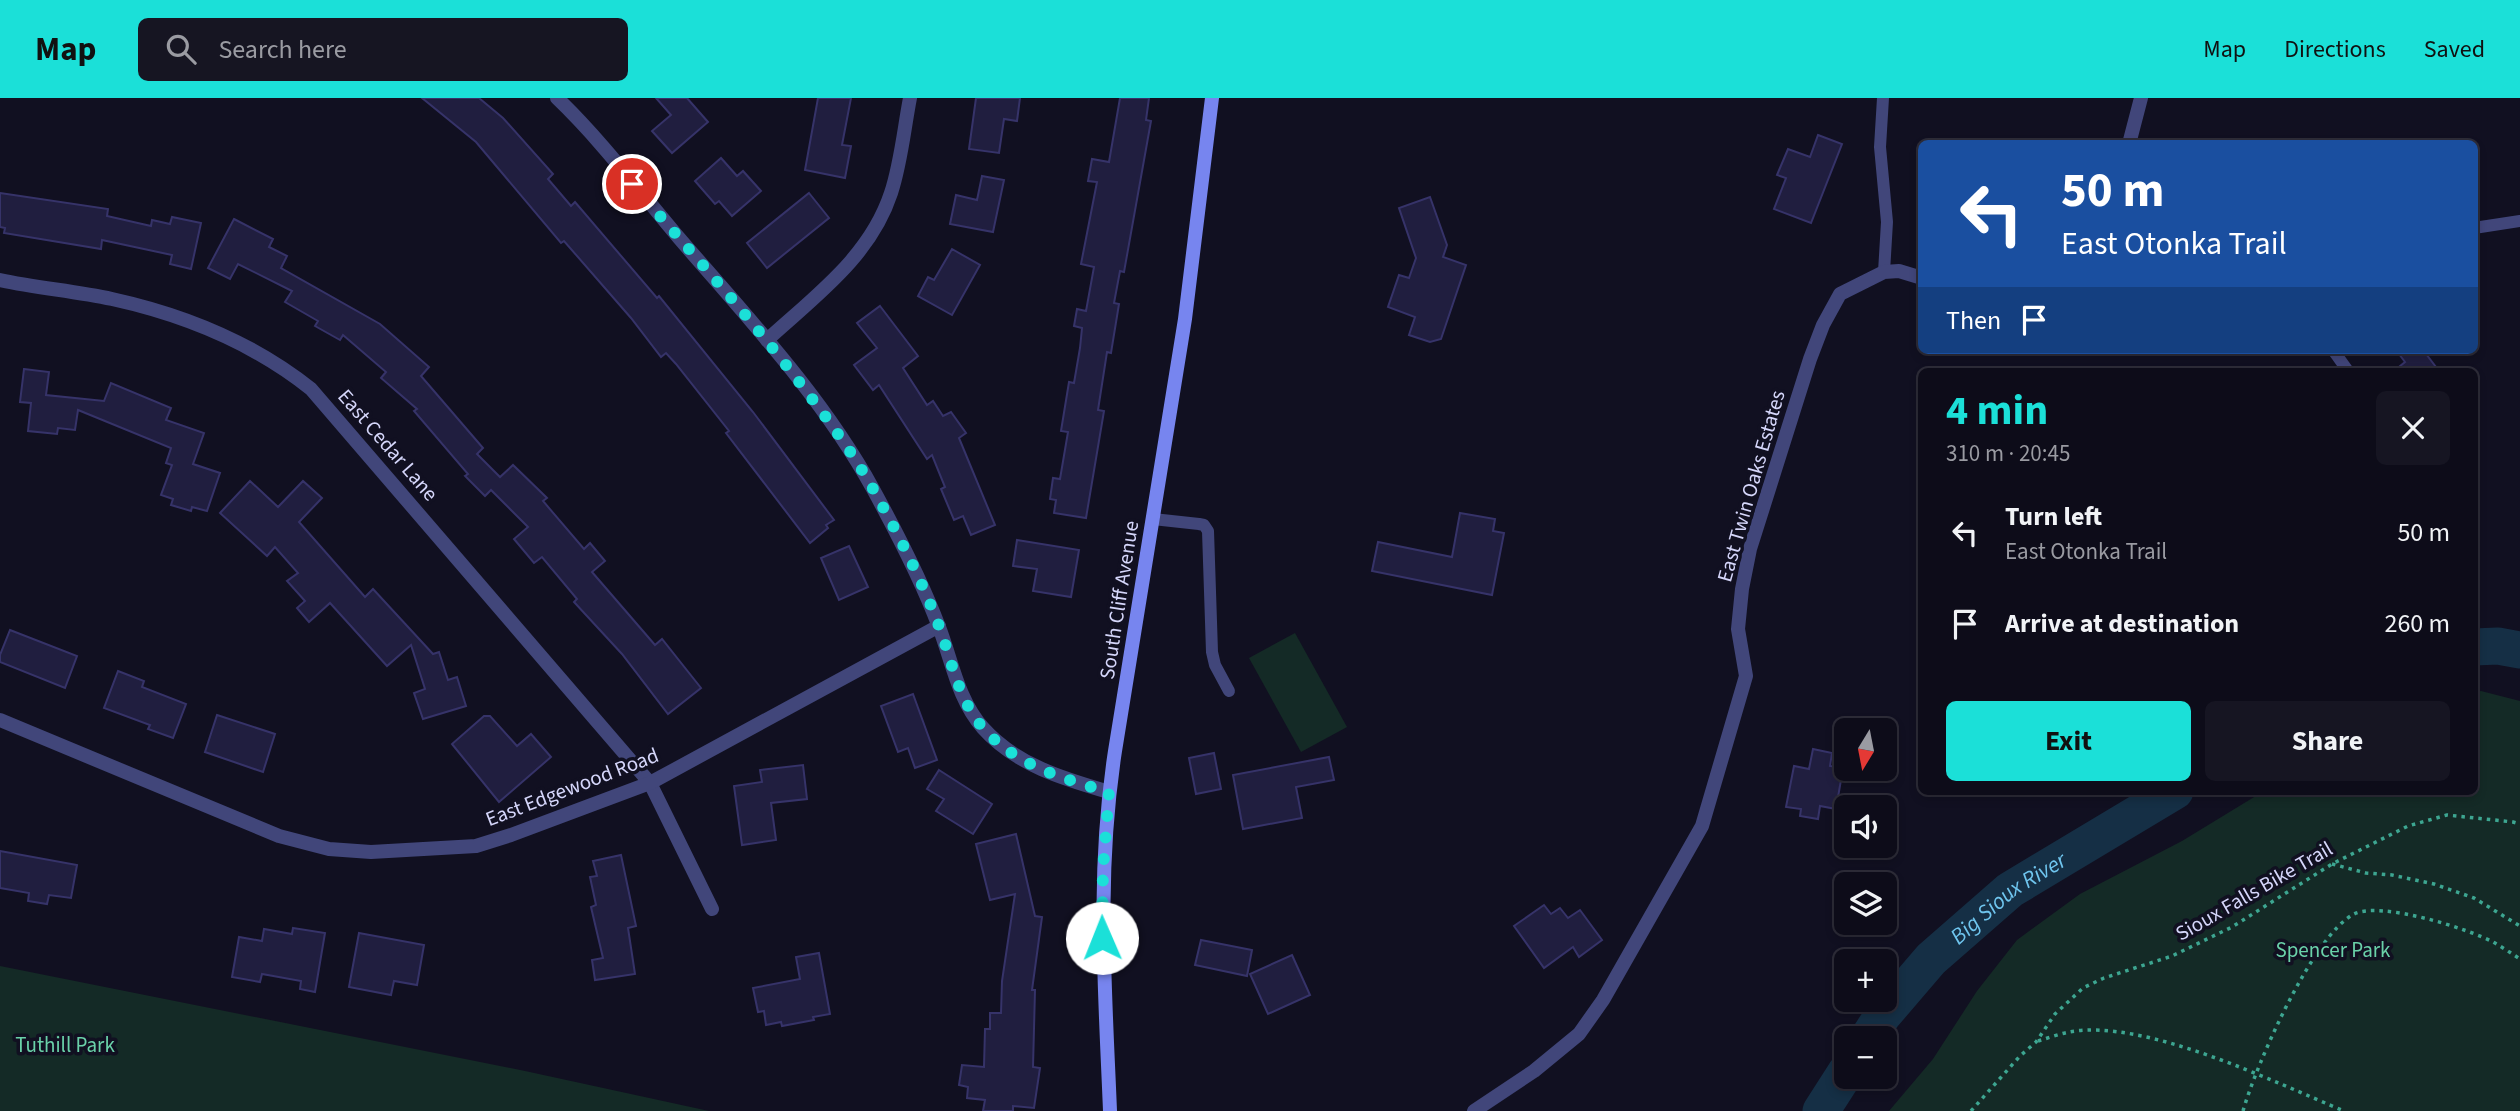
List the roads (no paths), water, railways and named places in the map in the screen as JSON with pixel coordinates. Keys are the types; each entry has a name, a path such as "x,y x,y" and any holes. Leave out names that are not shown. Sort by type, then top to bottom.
{"main road":[{"name":"South Cliff Avenue","path":"1110,1111 1102,917 1105,830 1192,277 1212,98"}],"street":[{"path":"767,340 846,269 864,248 891,193 909,98"},
{"path":"2130,140 2141,98"},
{"path":"565,101 767,340 847,444 908,554 939,626 959,687 972,713 984,729 1004,747 1048,773 1109,792"},
{"path":"1884,272 1899,271 1918,277"},
{"name":"East Twin Oaks Estates","path":"1474,1111 1534,1071 1579,1034 1603,1000 1702,826 1746,676 1738,629 1750,549 1810,359 1823,325 1840,294 1884,272"},
{"name":"East Cedar Lane","path":"0,280 111,299 183,318 237,340 280,364 311,388 650,783 712,909"},
{"name":"East Edgewood Road","path":"0,720 279,836 329,849 370,852 476,846 650,783 939,626"}],"lane":[{"path":"1884,98 1880,147 1887,222 1884,272"},
{"path":"2478,227 2520,221"},
{"path":"1153,519 1199,523 1208,531 1212,652 1215,665 1229,691"}],"waterway":[{"name":"Big Sioux River","path":"2478,647 2498,646 2520,650"},
{"name":"Big Sioux River","path":"1876,1026 1931,959 2010,890 2168,795"},
{"name":"Big Sioux River","path":"1821,1111 1835,1089"}],"park label":[{"name":"Spencer Park","path":"2333,950"},
{"name":"Tuthill Park","path":"65,1045"}]}
